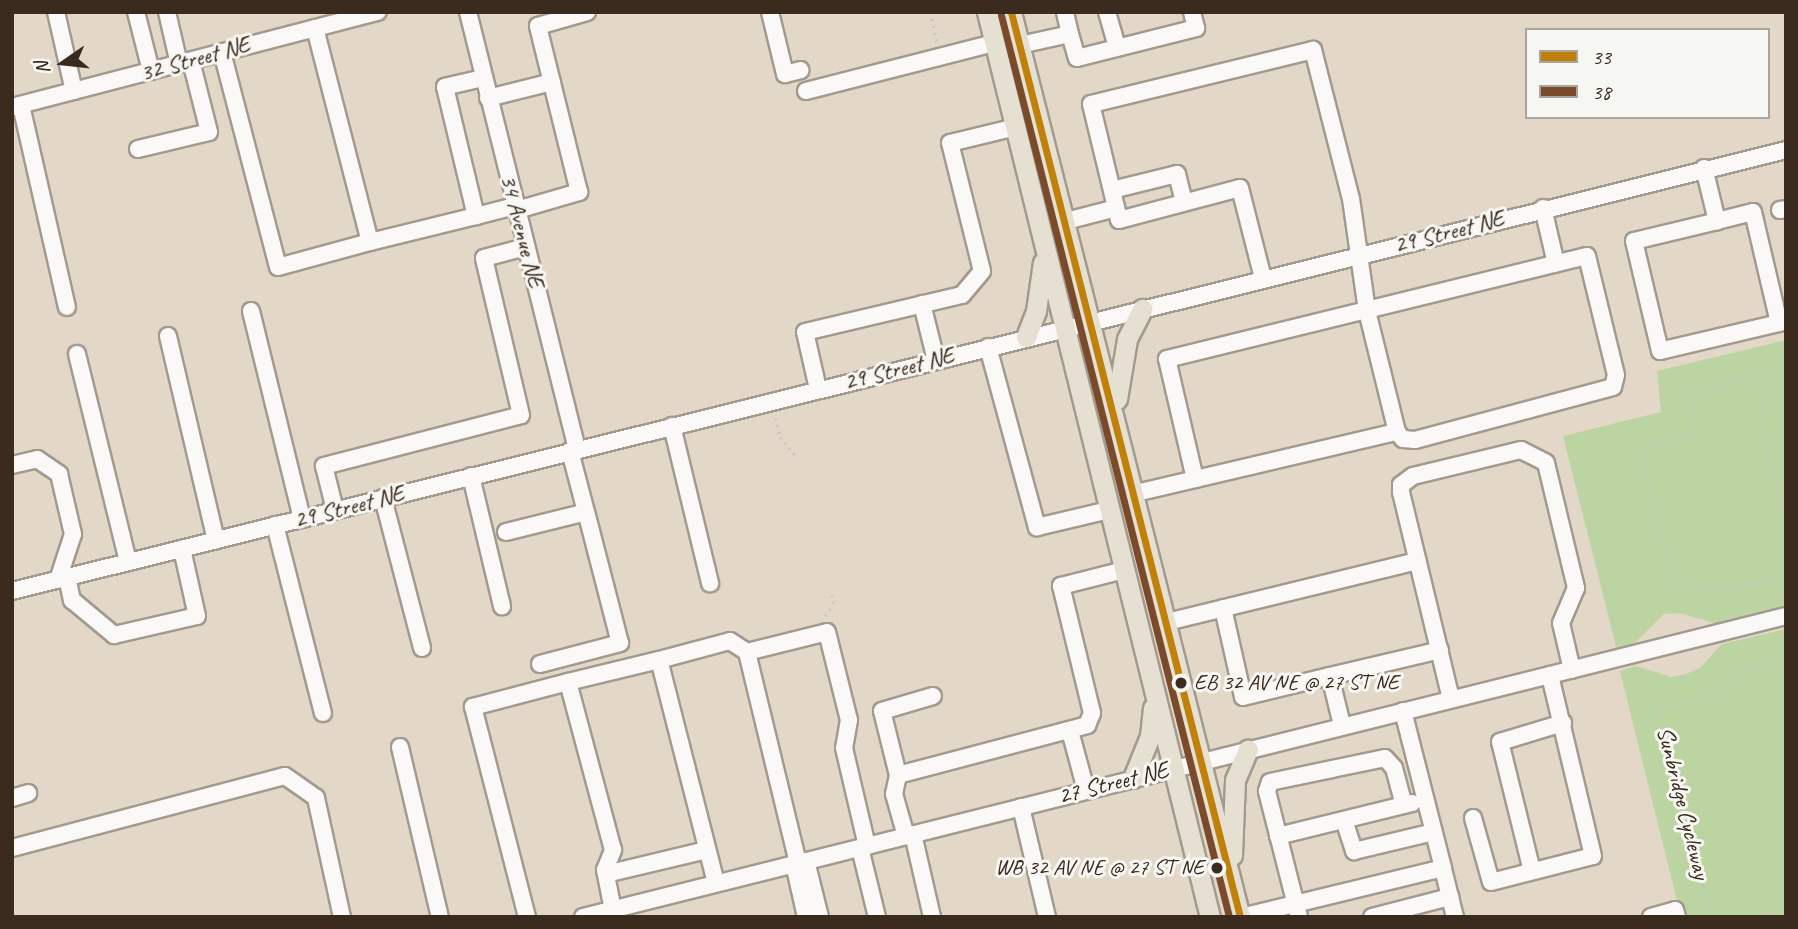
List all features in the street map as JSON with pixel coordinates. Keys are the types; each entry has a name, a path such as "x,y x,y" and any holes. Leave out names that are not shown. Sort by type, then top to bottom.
{"main road":[{"path":"987,12 1210,917"},
{"path":"1012,12 1116,411 1241,917"},
{"path":"1026,337 1036,311 1044,251"},
{"path":"1116,411 1127,339 1142,309"},
{"path":"1133,778 1150,736 1154,693"},
{"path":"1232,884 1235,780 1248,750"}],"street":[{"path":"56,12 74,91"},
{"path":"136,12 151,71"},
{"path":"138,149 209,132 167,12"},
{"name":"32 Street NE","path":"16,106 222,52 324,21 378,12"},
{"name":"34 Avenue NE","path":"468,12 526,247 586,512 620,643 540,664"},
{"path":"222,52 278,267 579,192 538,26 587,12"},
{"path":"770,12 785,74 801,70"},
{"path":"1065,12 1077,58 1196,28 1192,12"},
{"path":"1107,12 1116,48"},
{"path":"324,21 370,242"},
{"path":"1020,45 1070,34"},
{"path":"806,91 995,43"},
{"path":"1195,479 1167,359 1367,311 1587,256 1616,375 1613,387 1415,440 1403,439 1397,432 1367,311 1362,253 1313,50 1091,104 1119,220 1240,188 1263,278"},
{"path":"476,216 445,87 483,78"},
{"path":"488,98 552,82"},
{"path":"16,106 67,307"},
{"path":"818,389 805,332 961,295 982,271 950,143 1016,127"},
{"name":"29 Street NE","path":"12,591 1092,319 1142,309 1704,168 1786,150"},
{"path":"1704,168 1717,221"},
{"path":"1112,190 1177,174 1184,202"},
{"path":"1066,221 1116,208"},
{"path":"1543,208 1556,264"},
{"path":"1753,212 1779,323 1660,351 1634,241 1717,221 1753,212"},
{"path":"335,510 324,466 521,415 484,258 526,247"},
{"path":"922,304 936,359"},
{"path":"251,310 302,519"},
{"path":"168,336 216,540"},
{"path":"988,346 1037,527 1109,510"},
{"path":"77,354 128,562"},
{"path":"672,426 710,583"},
{"path":"1136,493 1397,432"},
{"path":"1451,699 1401,492 1407,479 1521,450 1546,463 1576,588 1561,623 1572,670"},
{"path":"12,465 37,459 59,474 73,534 62,578 72,600 114,635 197,616 182,548"},
{"path":"471,476 502,606"},
{"path":"383,498 422,648"},
{"path":"506,532 586,512"},
{"path":"275,525 323,713"},
{"path":"1167,622 1418,561"},
{"path":"898,775 1087,725 1092,713 1060,586 1124,570"},
{"path":"1223,608 1243,697 1440,650"},
{"name":"27 Street NE","path":"583,917 1786,616"},
{"path":"527,917 473,707 730,642 747,652 827,632 849,720 844,748 877,917"},
{"path":"747,652 799,863 806,917"},
{"path":"659,660 716,883"},
{"path":"1473,818 1489,879 1532,872 1595,853 1550,675"},
{"path":"1330,676 1342,725"},
{"path":"568,682 613,850 606,874 613,910"},
{"path":"932,917 910,835 894,794 898,775 882,711 933,696"},
{"path":"1403,711 1455,917"},
{"path":"1532,872 1500,743 1563,723"},
{"path":"1070,731 1086,790"},
{"path":"400,747 440,917"},
{"path":"1297,910 1267,791 1270,782 1374,757 1385,758 1394,768 1404,805"},
{"path":"12,848 285,776 316,798 342,917"},
{"path":"1278,836 1426,800"},
{"path":"1021,807 1047,917"},
{"path":"1344,820 1354,851 1434,831"},
{"path":"606,874 707,850"},
{"path":"799,863 820,917"},
{"path":"1241,917 1297,910 1443,868"},
{"path":"1372,917 1450,897"},
{"path":"1651,917 1675,910 1677,917"}],"path":[{"path":"930,12 940,48"},
{"path":"1786,524 1759,415 1770,374 1689,394 1698,433 1641,447 1672,582 1713,592 1786,575"},
{"path":"772,401 780,437 797,457"},
{"path":"822,620 831,610 831,595"},
{"name":"Sunbridge Cycleway","path":"1712,917 1659,705 1693,703 1719,691 1737,669 1786,659"},
{"path":"1754,917 1786,909"}],"green space":[{"path":"1786,340 1786,608 1717,624 1679,613 1664,614 1632,646 1617,650 1563,436 1661,412 1657,371"},
{"path":"1786,629 1786,917 1681,917 1620,671 1635,666 1672,677 1686,674 1700,668 1722,644"}],"transit line":[{"name":"33","path":"1011,12 1240,917"},
{"name":"38","path":"1001,15 1229,917"}],"place":[{"name":"EB 32 AV NE @ 27 ST NE","path":"1181,683"},
{"name":"WB 32 AV NE @ 27 ST NE","path":"1217,868"}]}
